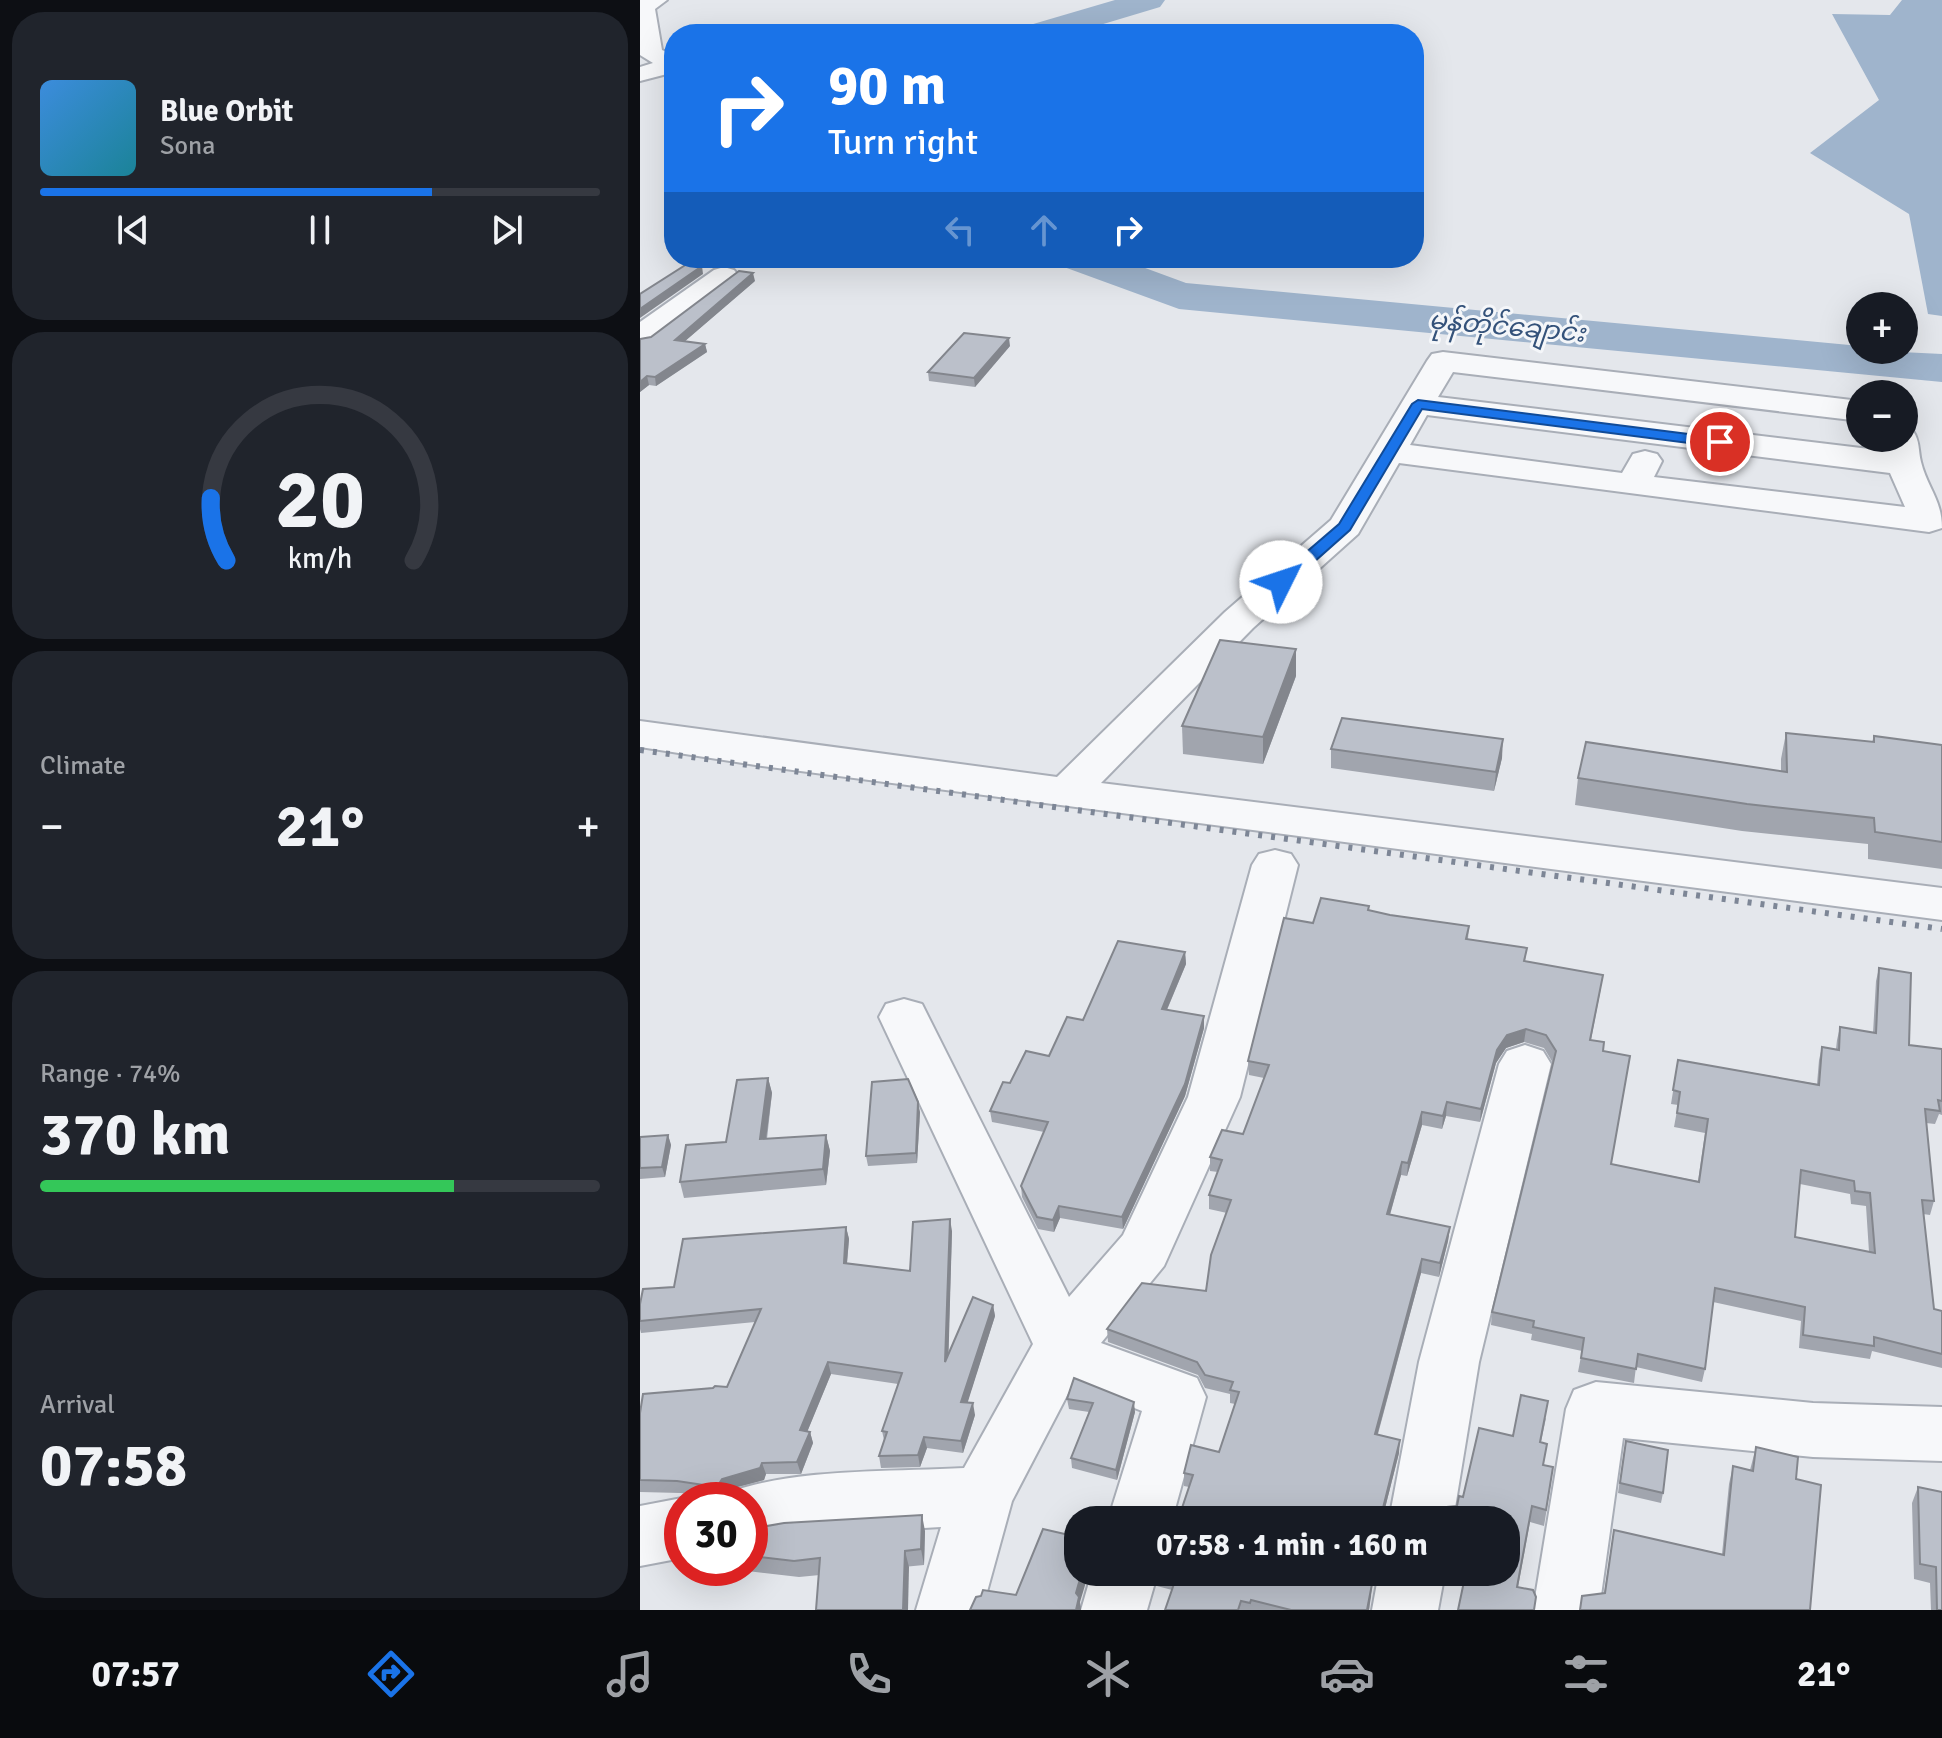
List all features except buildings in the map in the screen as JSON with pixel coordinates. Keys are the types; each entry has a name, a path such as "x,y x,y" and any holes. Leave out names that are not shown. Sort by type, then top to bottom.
{"street":[{"path":"656,0 643,7 651,54 664,59"},
{"path":"640,74 664,65"},
{"path":"640,336 724,276"},
{"path":"1067,792 1239,620 1345,526 1443,361 1846,409"},
{"path":"1633,485 1683,388"},
{"path":"1418,404 1659,435 1846,447"},
{"path":"1390,452 1929,521 1902,452"},
{"path":"640,734 762,753 1942,904"},
{"path":"949,1610 982,1496 1063,1345 1144,1250 1214,1097 1275,865"},
{"path":"904,1017 1063,1345 1073,1358 1176,1397 1144,1506"},
{"path":"1423,1506 1449,1362 1525,1064"},
{"path":"1566,1610 1596,1409 1813,1430 1942,1434"},
{"path":"768,1511 982,1496"},
{"path":"640,1536 664,1531"},
{"path":"1114,1610 1121,1586"},
{"path":"1405,1610 1409,1586"}],"water":[{"path":"1902,0 1942,0 1942,316 1928,314 1909,214 1810,153 1879,100 1832,14 1890,15"}],"waterway":[{"name":"မုန်တိုင်ချောင်း","path":"1069,24 1149,0"},
{"name":"မုန်တိုင်ချောင်း","path":"1105,268 1179,296 1942,368"}],"railway":[{"path":"640,750 1942,929"}],"route":[{"path":"1281,582 1345,526 1418,404 1720,442"}]}
